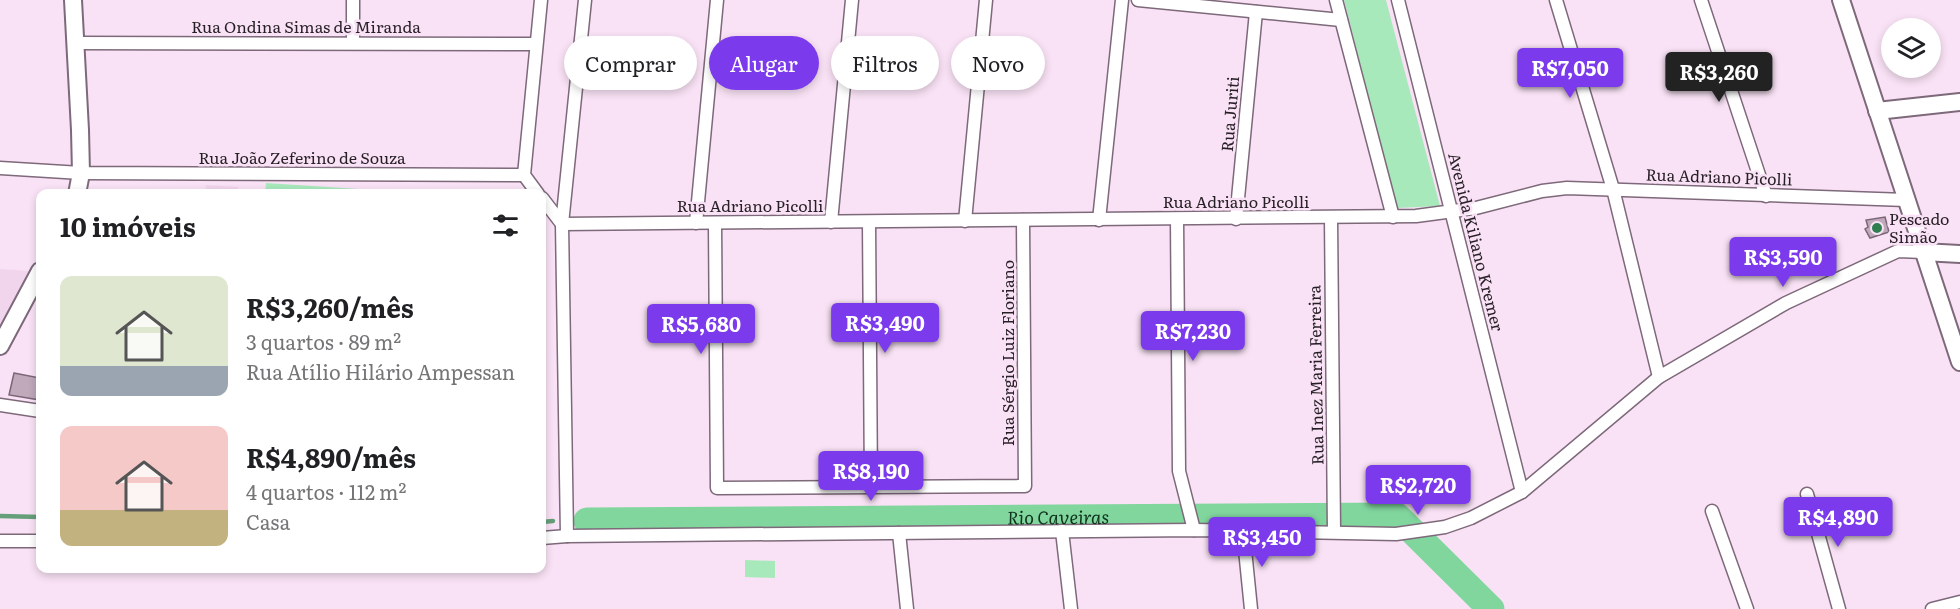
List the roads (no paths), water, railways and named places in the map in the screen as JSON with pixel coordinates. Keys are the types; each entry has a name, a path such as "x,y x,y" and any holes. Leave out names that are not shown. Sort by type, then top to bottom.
{"main road":[{"path":"73,0 81,173 78,189"},
{"path":"1841,0 1960,362"},
{"path":"1877,111 1960,102"},
{"path":"1923,252 1960,254"},
{"path":"0,346 36,278"}],"street":[{"path":"353,0 353,43"},
{"path":"534,189 524,175 541,0"},
{"path":"567,536 562,224 585,0"},
{"path":"696,223 717,0"},
{"path":"831,222 852,0"},
{"path":"965,221 986,0"},
{"path":"1099,220 1122,0"},
{"path":"1138,0 1341,20"},
{"path":"1336,0 1393,217"},
{"name":"Avenida Kiliano Kremer","path":"1398,0 1522,492"},
{"path":"1556,0 1613,189 1659,377"},
{"path":"1701,0 1766,196"},
{"name":"Rua Juriti","path":"1236,219 1256,12"},
{"name":"Rua Ondina Simas de Miranda","path":"76,43 536,44"},
{"name":"Rua João Zeferino de Souza","path":"0,168 81,173 524,175"},
{"name":"Rua Adriano Picolli","path":"562,224 1393,217 1476,208 1553,189 1613,189 1906,200"},
{"path":"546,203 562,224"},
{"name":"Rua Inez Maria Ferreira","path":"1331,218 1334,530"},
{"path":"1177,219 1178,456 1179,471 1194,528"},
{"name":"Rua Sérgio Luiz Floriano","path":"871,487 1025,486 1023,220"},
{"path":"715,223 717,488 871,487 869,222"},
{"path":"546,538 1194,528 1334,530 1396,534 1445,527 1471,518 1522,492 1659,377 1786,303 1898,251 1923,252"},
{"path":"0,405 36,410"},
{"path":"1808,494 1839,609"},
{"path":"1712,511 1747,609"},
{"path":"1242,530 1251,609"},
{"path":"1062,531 1071,609"},
{"path":"899,532 907,609"},
{"path":"0,541 36,541"},
{"path":"1932,609 1960,602"}],"waterway":[{"name":"Rio Caveiras","path":"0,516 36,517"},
{"name":"Rio Caveiras","path":"587,521 1397,516 1491,609"},
{"name":"Rio Caveiras","path":"546,522 553,521"}],"place":[{"name":"Pescado Simão","path":"1877,228"}]}
